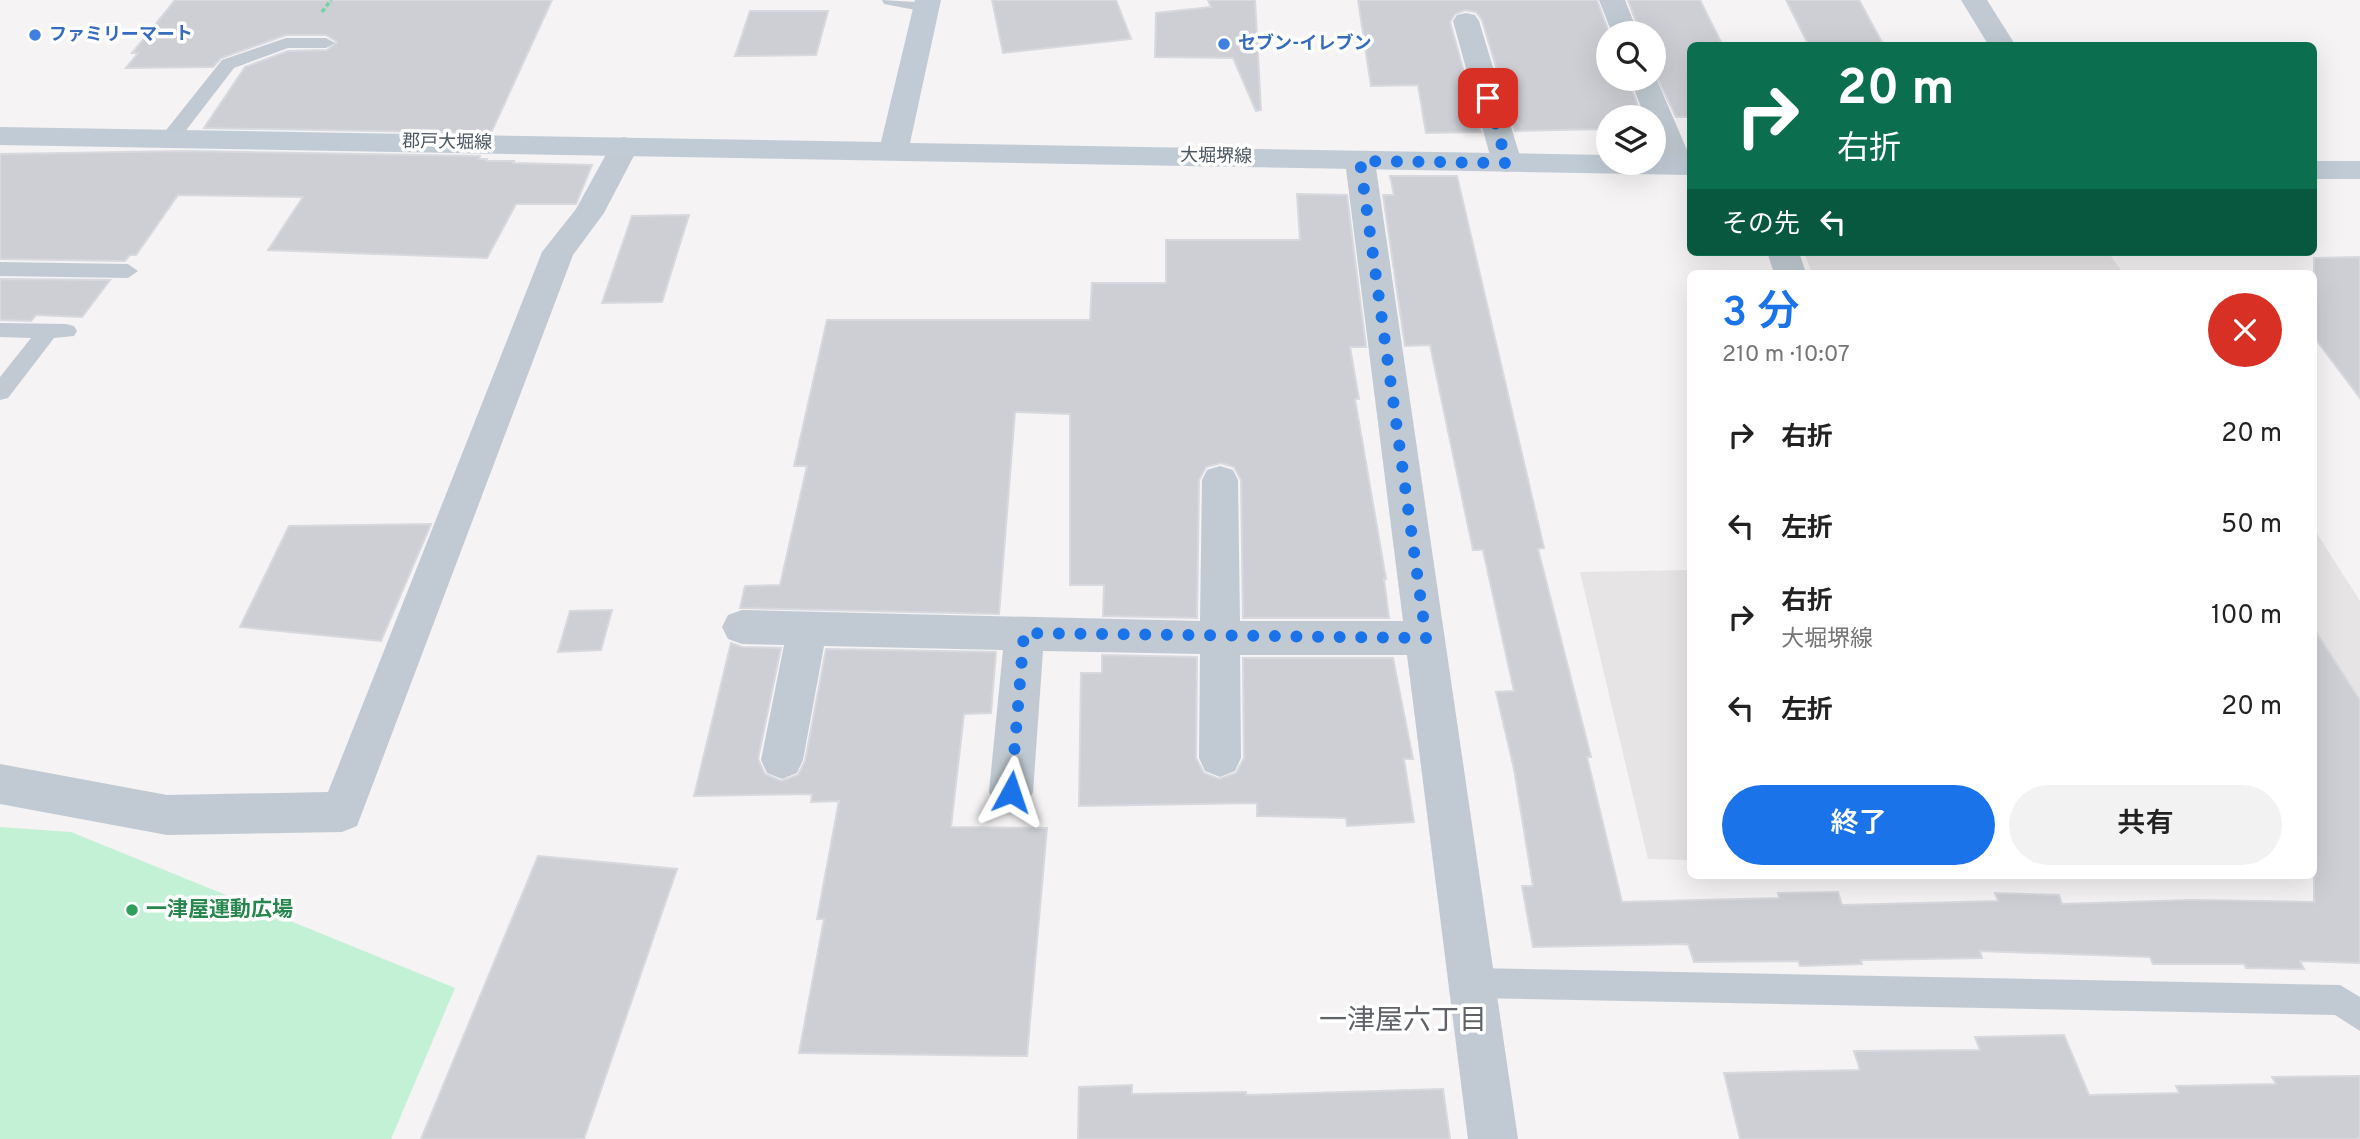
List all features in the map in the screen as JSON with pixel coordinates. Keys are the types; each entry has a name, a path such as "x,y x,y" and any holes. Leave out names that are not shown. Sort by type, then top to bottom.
{"main road":[{"path":"894,150 927,3"},
{"name":"郡戸大堀線","path":"0,136 894,150"},
{"name":"大堀堺線","path":"894,150 1360,161 1685,165"},
{"path":"2317,170 2360,170"}],"street":[{"path":"1612,0 1620,21"},
{"path":"1974,0 2000,42"},
{"path":"1466,21 1507,163"},
{"path":"1650,91 1685,165"},
{"path":"0,784 167,816 342,812 558,252 589,213 624,146"},
{"path":"1360,161 1493,1139"},
{"path":"1220,480 1220,758"},
{"path":"742,627 1220,638 1426,638"},
{"path":"782,760 807,629"},
{"path":"1011,792 1024,633"}],"lane":[{"path":"890,0 927,3"},
{"path":"170,138 228,64 286,43 326,43"},
{"path":"0,268 128,271"},
{"path":"0,330 57,331 0,392"},
{"path":"1472,983 2340,1000 2360,1016"}],"shaded area":[{"path":"1806,256 2111,256 2121,270 1811,270"},
{"path":"2317,534 2360,601 2360,874 2317,873"},
{"path":"1687,570 1687,860 1648,859 1580,572"}],"green space":[{"name":"一津屋運動広場","path":"0,827 71,832 455,988 391,1139 0,1139"}],"building":[{"path":"175,0 552,0 491,133 204,128 245,67 288,51 327,50 337,42 326,35 286,35 221,58 213,67 126,68 138,53 132,53"},
{"path":"992,0 1116,0 1131,39 1003,53"},
{"path":"1208,0 1255,0 1261,110 1256,111 1233,58 1155,57 1156,13 1211,7"},
{"path":"1358,0 1597,0 1605,21 1596,21 1596,91 1632,91 1638,105 1596,105 1596,129 1515,131 1482,20 1476,12 1465,10 1455,14 1450,22 1481,132 1426,133 1418,85 1371,86"},
{"path":"1628,0 1700,0 1721,42 1687,42 1687,117 1676,117 1664,91 1666,91 1666,21 1636,21"},
{"path":"1786,0 1859,0 1882,42 1807,42"},
{"path":"750,11 828,11 816,55 735,56"},
{"path":"188,151 480,156 479,159 487,159 486,161 592,165 576,204 516,204 487,258 268,250 303,197 178,195 136,255 130,255 125,261 0,259 0,154"},
{"path":"1390,176 1457,176 1544,548 1538,549 1591,757 1587,757 1622,902 1779,898 1778,893 1838,892 1842,905 1998,901 1995,893 2059,895 2062,904 2192,900 2314,902 2314,879 2317,879 2317,634 2360,700 2360,963 2300,961 2304,969 2246,968 2244,964 2153,964 2150,957 1980,951 1982,958 1861,960 1862,964 1800,966 1798,961 1694,962 1688,944 1533,947 1522,886 1533,886 1514,769 1496,692 1514,691 1483,550 1473,550 1430,345 1405,346 1383,195 1394,195"},
{"path":"1297,194 1347,195 1366,347 1350,347 1359,399 1355,399 1386,579 1389,618 1243,618 1241,480 1234,467 1221,463 1206,467 1199,480 1197,618 1103,616 1104,585 1070,585 1070,414 1015,412 999,614 740,608 745,586 780,585 807,466 794,466 827,320 1090,320 1092,283 1166,283 1166,240 1300,240"},
{"path":"689,215 662,302 602,303 632,216"},
{"path":"2360,257 2360,398 2317,341 2317,270 2314,270 2314,258"},
{"path":"0,279 110,280 82,317 36,315 31,321 0,320"},
{"path":"431,524 381,641 240,627 289,526"},
{"path":"612,610 601,650 558,652 570,611"},
{"path":"731,643 742,647 781,648 758,759 765,774 781,781 798,775 805,761 826,649 996,652 991,713 964,714 951,827 1047,828 1027,1056 799,1053 824,919 817,919 839,801 811,802 812,794 694,796"},
{"path":"1102,655 1197,657 1196,758 1204,773 1219,779 1236,773 1244,758 1243,658 1393,658 1413,759 1404,759 1414,822 1347,826 1346,818 1257,816 1257,803 1079,806 1081,673 1102,673"},
{"path":"538,856 677,869 584,1139 421,1139"},
{"path":"2064,1035 2089,1095 2179,1093 2176,1086 2276,1084 2272,1077 2360,1076 2360,1139 1740,1139 1724,1073 1860,1070 1854,1051 1980,1050 1975,1037"},
{"path":"1132,1085 1132,1094 1246,1092 1246,1095 1443,1089 1450,1139 1078,1139 1079,1087"}],"place":[{"name":"ファミリーマート","path":"35,35"},
{"name":"セブン-イレブン","path":"1224,44"},
{"name":"一津屋運動広場","path":"132,910"}],"district":[{"name":"一津屋六丁目","path":"1403,1022"}],"route":[{"path":"1011,792 1024,633 1220,638 1426,638 1360,161 1507,163 1488,98"}]}
